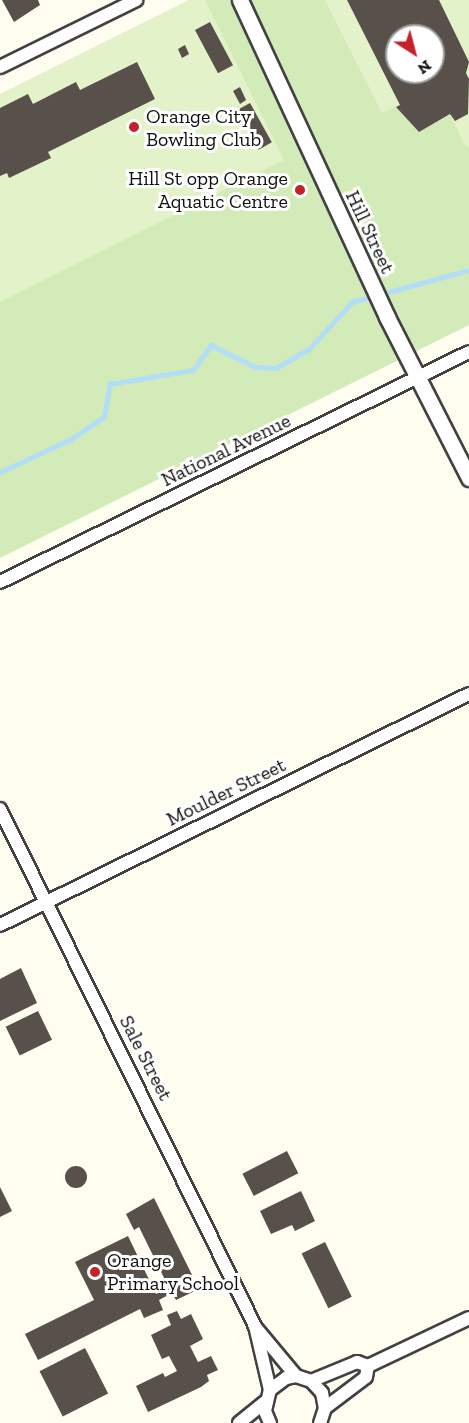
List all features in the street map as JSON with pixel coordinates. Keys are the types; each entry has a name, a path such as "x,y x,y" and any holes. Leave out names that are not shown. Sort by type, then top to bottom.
{"street":[{"path":"0,68 136,0"},
{"name":"Hill Street","path":"240,0 381,305 469,478"},
{"name":"National Avenue","path":"0,582 469,352"},
{"name":"Moulder Street","path":"0,925 469,694"},
{"name":"Sale Street","path":"0,809 255,1326 270,1390"},
{"path":"311,1381 357,1362 368,1366 469,1318"},
{"name":"Sale Street","path":"255,1326 296,1376"},
{"path":"322,1419 366,1377 368,1366"},
{"path":"239,1423 265,1402 270,1390 286,1378 296,1376 311,1381 322,1393 322,1419"},
{"path":"265,1402 270,1423"}],"green space":[{"name":"Orange City Bowling Club","path":"189,0 205,0 284,160 0,302 0,94"},
{"path":"197,0 469,0 469,325 0,558 0,99"},
{"path":"325,0 469,0 469,146 466,147 450,115 419,132 396,107 382,113"}],"building":[{"path":"2,0 38,0 40,5 14,22"},
{"path":"347,0 439,0 469,62 466,73 469,79 468,114 455,121 450,114 419,132 396,107 400,105 389,84 445,84 445,24 385,24 385,75"},
{"path":"210,22 233,65 218,73 195,30"},
{"path":"185,45 189,54 182,58 178,49"},
{"path":"137,62 155,99 48,152 51,158 9,178 7,173 0,176 0,108 28,94 33,104 76,82 80,90"},
{"path":"240,87 246,100 240,104 233,91"},
{"path":"250,103 272,142 259,150 237,110"},
{"path":"21,968 37,1003 0,1021 0,979"},
{"path":"38,1011 52,1040 20,1056 6,1027"},
{"path":"287,1151 298,1173 254,1196 242,1174"},
{"path":"72,1166 80,1166 87,1173 87,1181 80,1188 72,1188 65,1181 65,1173"},
{"path":"0,1187 12,1211 0,1217"},
{"path":"301,1191 315,1221 295,1231 292,1225 271,1234 260,1211"},
{"path":"154,1198 199,1289 176,1300 172,1293 159,1300 163,1310 144,1318 140,1309 38,1360 25,1334 94,1300 75,1262 128,1236 156,1294 169,1288 139,1227 134,1230 126,1214"},
{"path":"325,1242 352,1297 328,1308 302,1253"},
{"path":"177,1311 181,1319 191,1314 203,1339 190,1346 198,1362 211,1356 218,1370 207,1375 209,1381 201,1387 148,1412 136,1386 163,1373 165,1377 177,1371 169,1356 162,1359 151,1335 171,1325 167,1315"},
{"path":"85,1348 108,1393 63,1417 40,1371"}],"waterway":[{"path":"0,472 71,439 104,417 110,384 193,370 211,345 256,367 276,368 309,349 352,302 469,270"}],"place":[{"name":"Orange City Bowling Club","path":"134,127"},
{"name":"Hill St opp Orange Aquatic Centre","path":"300,190"},
{"name":"Orange Primary School","path":"95,1272"}]}
